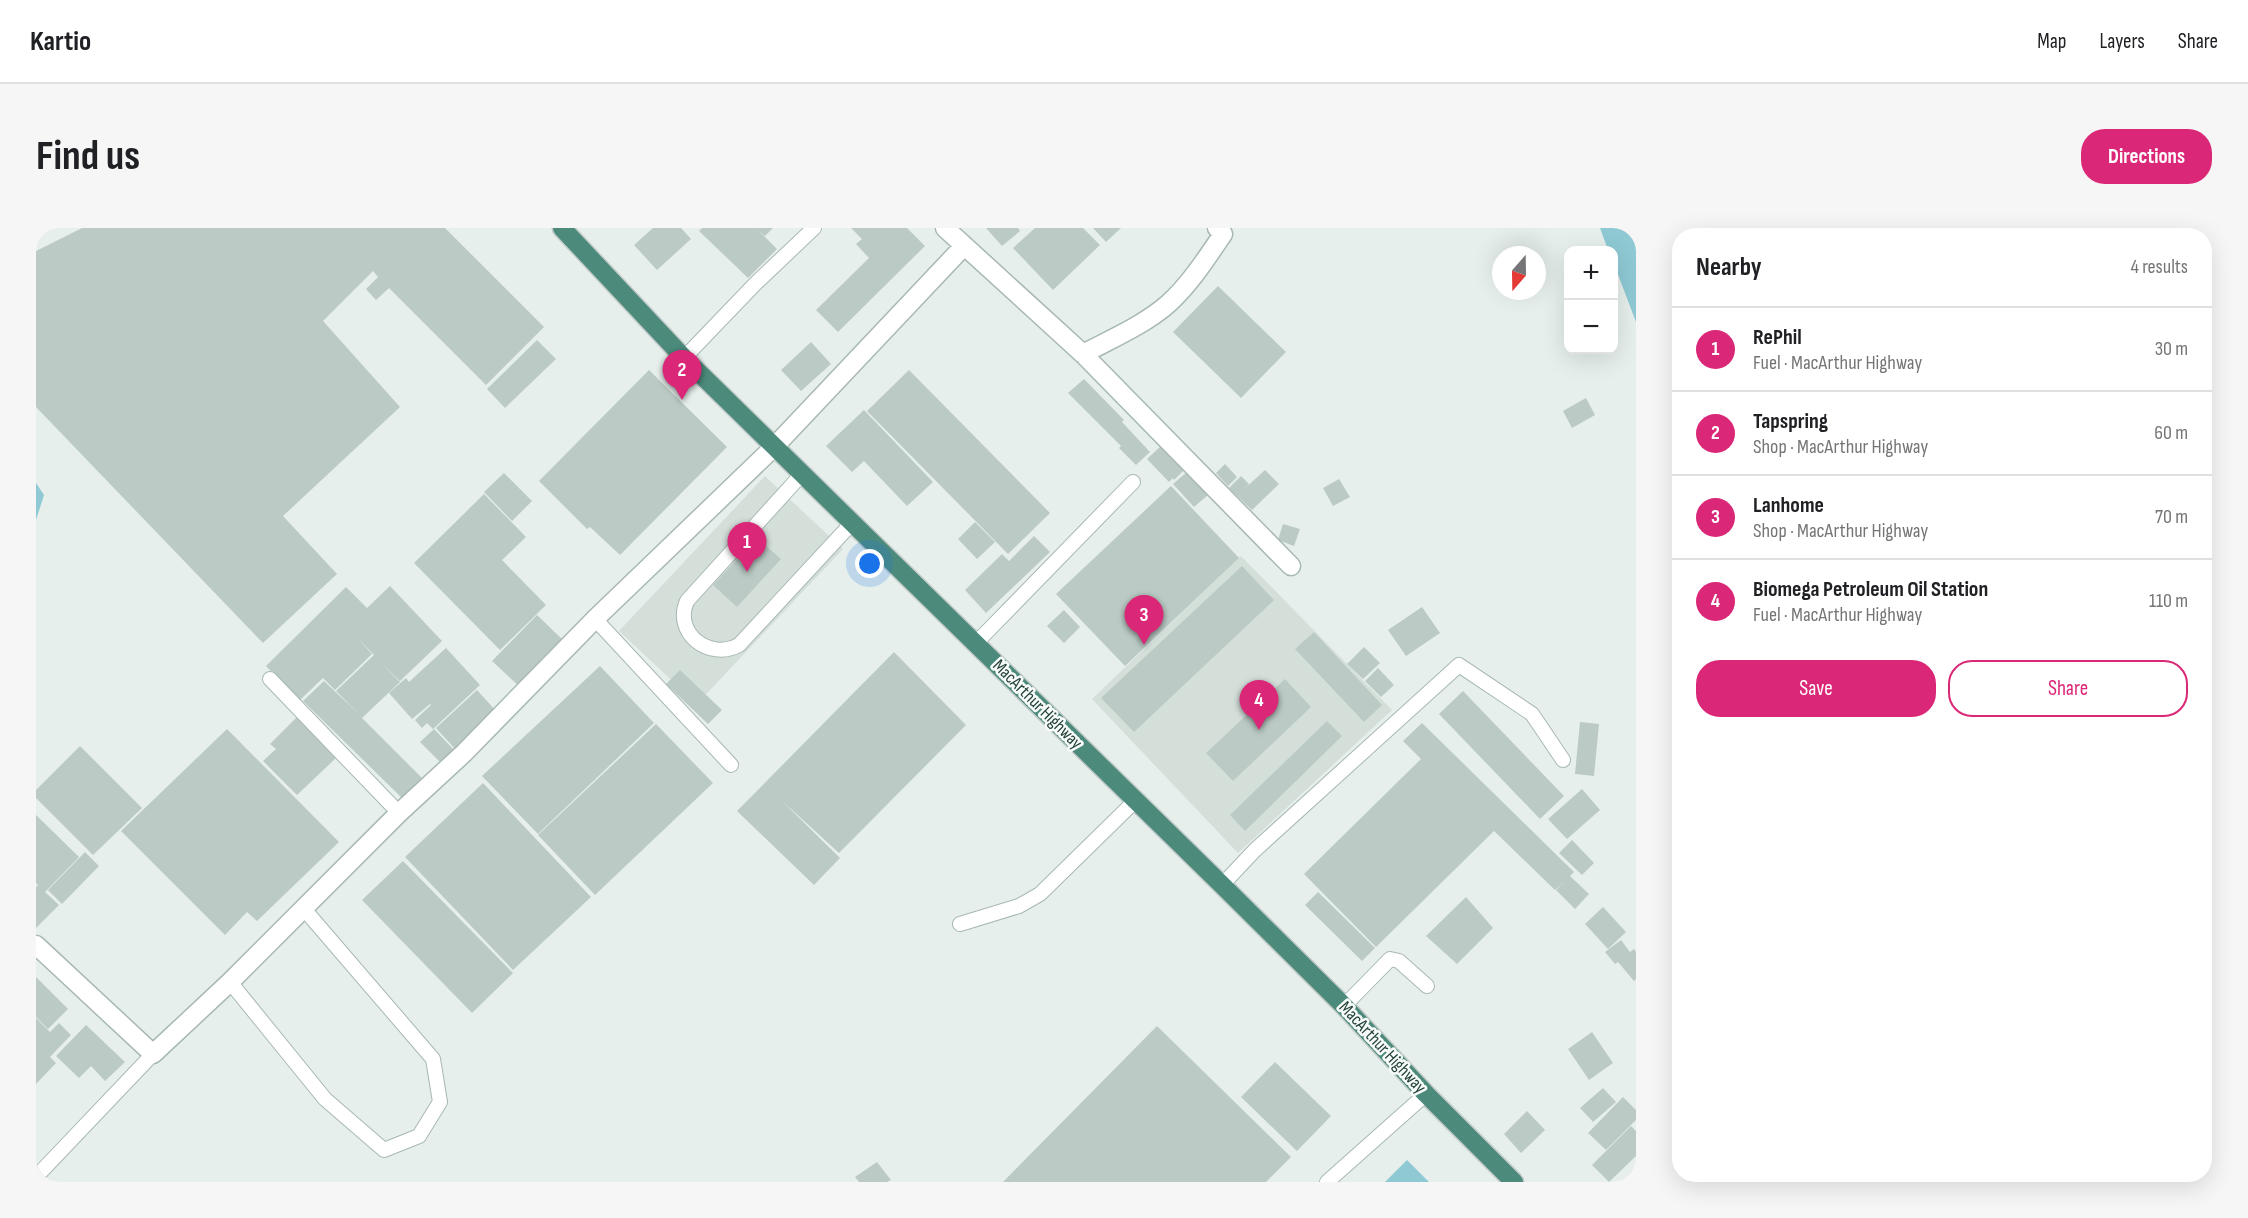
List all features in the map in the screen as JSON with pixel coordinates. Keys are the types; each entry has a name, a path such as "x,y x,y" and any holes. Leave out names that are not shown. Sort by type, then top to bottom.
{"highway":[{"name":"MacArthur Highway","path":"562,228 684,358 1344,1006 1426,1094 1514,1182"}],"street":[{"path":"945,228 1083,354 1291,566"},
{"path":"1083,354 1167,305 1194,276 1223,230"},
{"path":"36,945 153,1054 230,982 399,813 464,753 595,619 775,446 964,246"}],"lane":[{"path":"684,358 755,284 814,228"},
{"path":"802,474 687,600 682,611 683,622 693,637 713,650 728,651 739,645 852,523"},
{"path":"976,643 1133,482"},
{"path":"595,619 730,765"},
{"path":"1222,885 1255,850 1460,665 1532,714 1563,760"},
{"path":"270,679 399,813"},
{"path":"960,924 1019,906 1040,894 1136,800"},
{"path":"230,982 325,1099 384,1150 419,1136 440,1102 433,1059 304,909"},
{"path":"1344,1006 1390,959 1399,961 1427,986"},
{"path":"36,1177 153,1054"},
{"path":"1327,1182 1426,1094"}],"shaded area":[{"path":"765,476 843,549 697,704 619,631"},
{"path":"1241,556 1392,710 1238,853 1092,699"}],"water":[{"path":"1600,228 1636,228 1636,322 1618,275 1618,246 1607,246"},
{"path":"36,483 44,495 36,520"},
{"path":"1407,1160 1429,1182 1385,1182"}],"building":[{"path":"82,228 445,228 544,327 486,385 389,288 376,300 366,289 378,277 373,271 323,321 400,407 283,516 337,574 263,643 36,407 36,251"},
{"path":"653,228 681,228 691,239 657,270 634,245"},
{"path":"702,228 773,228 765,236 758,230 777,249 748,278 699,231"},
{"path":"851,228 907,228 925,246 838,332 816,310 869,258 856,244 862,239"},
{"path":"986,228 1018,228 1020,231 1002,246"},
{"path":"1035,228 1083,228 1100,245 1053,290 1013,248"},
{"path":"1093,228 1121,228 1106,242"},
{"path":"1218,286 1286,352 1241,398 1173,332"},
{"path":"537,340 556,359 505,408 487,389"},
{"path":"811,342 831,364 801,391 781,370"},
{"path":"649,370 727,447 620,555 590,527 587,529 539,481"},
{"path":"909,370 1050,513 1008,554 867,411"},
{"path":"1084,379 1124,420 1122,422 1150,452 1136,465 1119,448 1121,446 1068,393"},
{"path":"1586,398 1595,415 1572,428 1563,411"},
{"path":"864,410 933,482 907,506 864,461 852,472 826,446"},
{"path":"1162,445 1185,469 1169,482 1147,459"},
{"path":"1225,464 1237,477 1228,486 1216,473"},
{"path":"1265,470 1279,484 1252,510 1229,488 1241,476 1249,484 1242,491"},
{"path":"1187,472 1208,495 1194,507 1173,484"},
{"path":"504,473 532,501 512,521 484,492"},
{"path":"1339,479 1350,497 1333,506 1323,488"},
{"path":"1171,486 1239,558 1125,666 1056,594"},
{"path":"484,494 526,537 502,560 546,605 500,650 414,563"},
{"path":"975,522 995,542 977,559 958,539"},
{"path":"1283,524 1300,529 1294,546 1278,540"},
{"path":"1034,536 1050,552 986,613 965,590 1002,554 1009,561"},
{"path":"757,538 781,559 737,607 713,585"},
{"path":"1242,566 1274,600 1134,732 1101,698"},
{"path":"390,586 442,641 400,681 380,662 400,682 362,718 423,779 403,799 303,701 324,681 360,715 336,691 374,655 356,636 372,654 335,690 323,678 299,701 266,666 346,587 367,608"},
{"path":"1422,607 1440,633 1406,656 1388,630"},
{"path":"1064,610 1080,627 1064,643 1047,626"},
{"path":"537,615 565,642 521,688 492,661"},
{"path":"1314,632 1382,705 1364,722 1295,649"},
{"path":"1364,647 1380,663 1363,679 1347,664"},
{"path":"446,648 480,685 433,729 427,723 422,728 415,720 431,705 412,719 389,693 406,678 409,682"},
{"path":"894,652 966,725 839,853 780,799 840,858 814,885 737,811"},
{"path":"600,666 654,723 538,834 482,776"},
{"path":"1378,668 1394,685 1381,697 1365,681"},
{"path":"680,670 722,710 708,724 666,684"},
{"path":"1285,679 1311,707 1233,781 1206,753"},
{"path":"477,690 496,711 456,750 436,728"},
{"path":"1463,691 1564,796 1540,819 1439,714"},
{"path":"297,717 337,757 297,795 263,761 276,749 270,744"},
{"path":"1327,721 1342,736 1245,831 1230,815"},
{"path":"1580,722 1599,724 1594,776 1575,774"},
{"path":"1422,723 1574,872 1570,876 1589,894 1575,909 1556,890 1564,882 1555,890 1494,831 1376,947 1304,874 1421,759 1403,741"},
{"path":"656,724 713,783 595,895 538,835"},
{"path":"227,729 339,842 257,921 247,912 225,935 121,831"},
{"path":"434,729 455,751 442,764 420,742"},
{"path":"80,746 142,808 93,855 36,798 36,790"},
{"path":"483,783 591,897 513,970 405,857"},
{"path":"1582,789 1600,810 1567,839 1548,819"},
{"path":"36,815 79,857 45,892 59,905 36,928 36,887 38,885 36,883"},
{"path":"1572,840 1594,863 1582,875 1559,853"},
{"path":"85,852 99,866 62,904 48,890"},
{"path":"403,861 513,973 472,1013 362,900"},
{"path":"1318,892 1375,948 1362,961 1305,905"},
{"path":"1466,897 1493,928 1457,964 1426,936"},
{"path":"1603,907 1626,932 1608,949 1585,924"},
{"path":"1621,940 1630,952 1634,949 1636,952 1636,979 1634,981 1618,962 1615,964 1605,952"},
{"path":"36,977 68,1009 48,1029 36,1017"},
{"path":"36,1018 50,1032 59,1023 71,1035 50,1057 56,1063 36,1084"},
{"path":"86,1025 125,1062 105,1081 91,1066 79,1078 56,1056"},
{"path":"1157,1026 1291,1157 1266,1182 1003,1182"},
{"path":"1592,1032 1613,1063 1589,1080 1568,1049"},
{"path":"1275,1062 1331,1116 1297,1151 1241,1097"},
{"path":"1603,1088 1616,1102 1593,1122 1580,1108"},
{"path":"1623,1097 1636,1110 1636,1120 1606,1150 1588,1133"},
{"path":"1527,1111 1545,1130 1521,1153 1504,1134"},
{"path":"1631,1126 1636,1131 1636,1156 1609,1182 1592,1165"},
{"path":"877,1162 891,1180 859,1182 855,1177"}],"place":[{"name":"Tapspring","path":"682,400"},
{"name":"RePhil","path":"747,572"},
{"name":"Lanhome","path":"1144,645"},
{"name":"Biomega Petroleum Oil Station","path":"1259,730"}]}
